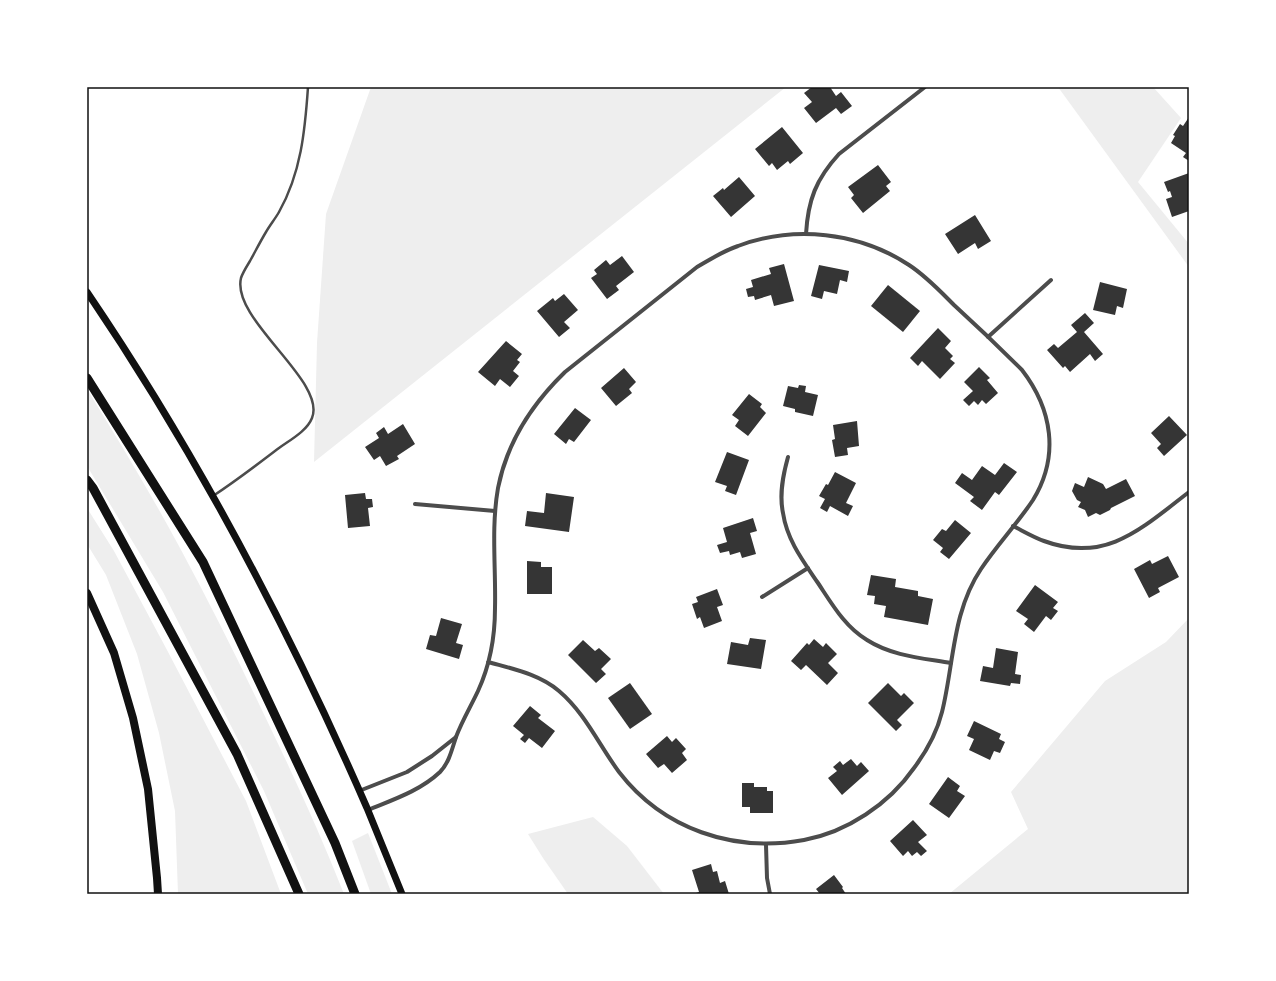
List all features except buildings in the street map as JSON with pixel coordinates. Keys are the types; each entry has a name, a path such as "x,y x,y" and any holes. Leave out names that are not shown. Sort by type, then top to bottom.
{"highway":[{"path":"87,378 203,562 335,843 355,894"},
{"path":"87,480 93,488 237,754 299,894"}],"main road":[{"path":"87,292 150,388 214,496 288,637 360,791 402,894"},
{"path":"87,594 114,653 133,718 148,789 158,894"}],"street":[{"path":"806,234 810,201 817,183 827,167 839,154 925,87"},
{"path":"368,810 403,796 425,784 440,771 451,754 456,737 479,689 488,662 494,635 496,609 494,525 498,487 511,448 520,428 532,408 564,372 698,267 720,254 738,246 760,239 787,235 823,235 846,238 865,244 909,265 927,279 1022,370 1032,383 1041,400 1046,414 1049,431 1047,466 1042,483 1033,499 983,566 965,597 959,617 941,715 934,733 918,763 900,786 883,802 849,825 810,839 788,843 766,844 732,841 702,833 682,824 647,801 631,786 572,703 558,690 543,679 527,672 488,662"},
{"path":"988,337 1051,280"},
{"path":"788,456 783,475 781,494 782,513 787,531 795,548 841,617 852,629 866,640 882,648 898,654 951,663"},
{"path":"1013,526 1042,540 1060,546 1092,548 1111,544 1128,537 1141,529 1189,492"},
{"path":"415,504 495,511"},
{"path":"762,597 808,568"},
{"path":"360,791 407,772 432,756 456,737"},
{"path":"766,844 767,878 770,894"}],"lane":[{"path":"214,496 302,431 313,417 314,406 308,388 247,308 241,289 242,277 265,233 279,213 291,186 300,157 305,129 308,87"}],"shaded area":[{"path":"371,87 786,87 314,462 317,343 326,214"},
{"path":"1058,87 1153,87 1181,118 1138,182 1189,244 1189,267"},
{"path":"87,389 158,508 215,615 290,770 318,831 344,894 308,894 264,791 163,592 87,466"},
{"path":"87,508 114,551 246,801 281,894 178,894 175,811 159,733 137,654 106,575 87,544"},
{"path":"1189,618 1189,894 949,894 1028,829 1011,792 1105,681 1166,642"},
{"path":"593,817 627,846 664,894 568,894 528,834"},
{"path":"368,833 392,894 371,894 352,841"}]}
